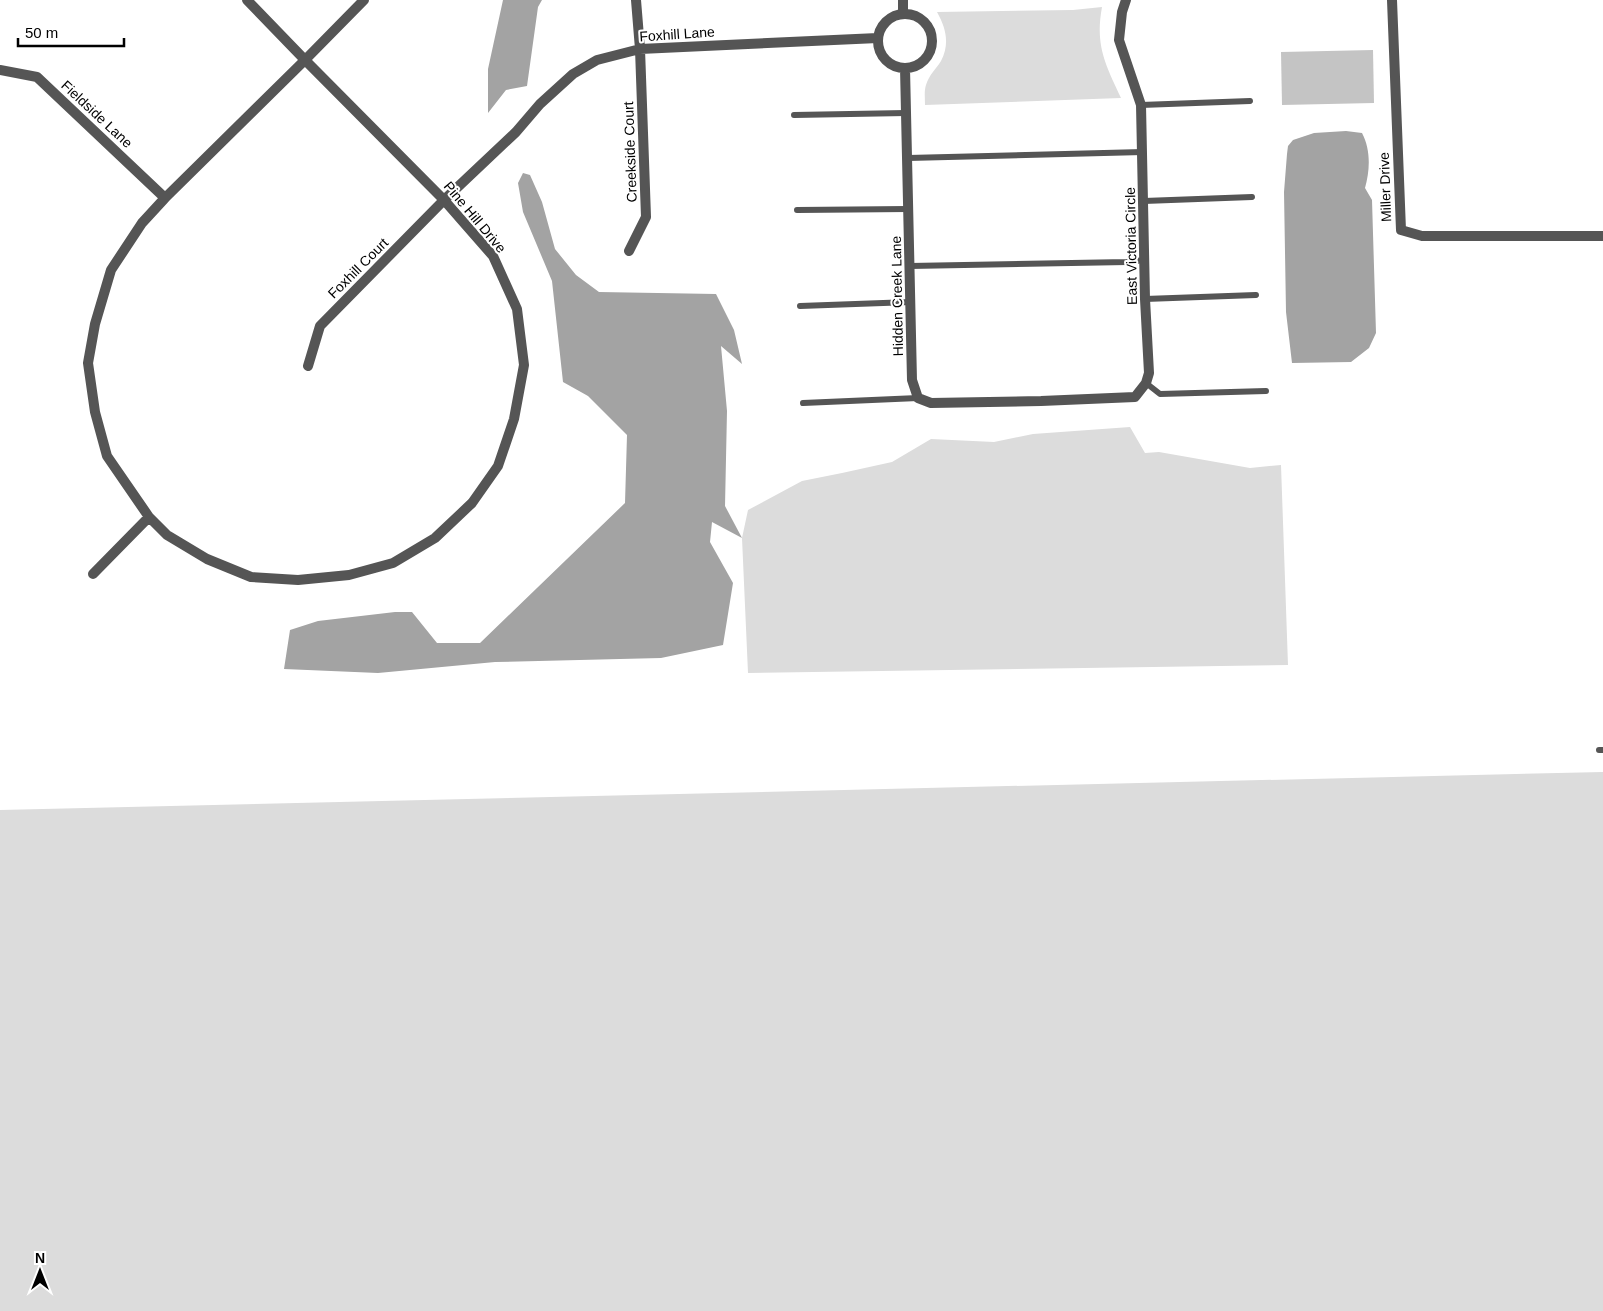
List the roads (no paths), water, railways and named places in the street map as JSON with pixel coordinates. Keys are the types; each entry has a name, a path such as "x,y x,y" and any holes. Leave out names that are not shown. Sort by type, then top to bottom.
{"street":[{"path":"247,0 305,60 364,0"},
{"name":"Creekside Court","path":"629,251 646,217 640,49 636,0"},
{"path":"903,0 903,14"},
{"name":"East Victoria Circle","path":"1126,0 1122,12 1119,40 1142,104 1145,299 1149,373 1146,383"},
{"name":"Miller Drive","path":"1392,0 1401,230 1422,236 1603,236"},
{"path":"903,14 920,18 931,32 931,49 928,57 914,67 896,67 882,55 878,46 881,28 886,21 894,16 903,14"},
{"name":"Foxhill Lane","path":"444,200 516,132 540,104 573,74 597,60 640,49 878,38"},
{"name":"Pine Hill Drive","path":"305,60 444,200 493,256 517,310 524,365 514,419 498,466 472,503 435,538 393,563 349,575 298,580 251,577 207,559 167,536 149,517 107,456 95,412 88,363 95,324 111,270 142,223 165,198 305,60"},
{"name":"Hidden Creek Lane","path":"905,68 912,380 918,398"},
{"name":"Fieldside Lane","path":"0,70 37,77 165,198"},
{"name":"Foxhill Court","path":"308,366 320,326 444,200"},
{"path":"918,398 930,403 1135,398 1146,383"},
{"path":"93,574 149,517"}],"lane":[{"path":"1142,104 1250,102"},
{"path":"794,115 906,113"},
{"path":"908,158 1143,152"},
{"path":"1144,201 1252,197"},
{"path":"797,210 908,209"},
{"path":"910,266 1126,262 1144,260"},
{"path":"1145,299 1256,295"},
{"path":"800,306 911,302"},
{"path":"1146,383 1160,394 1266,391"},
{"path":"803,403 918,398"}]}
